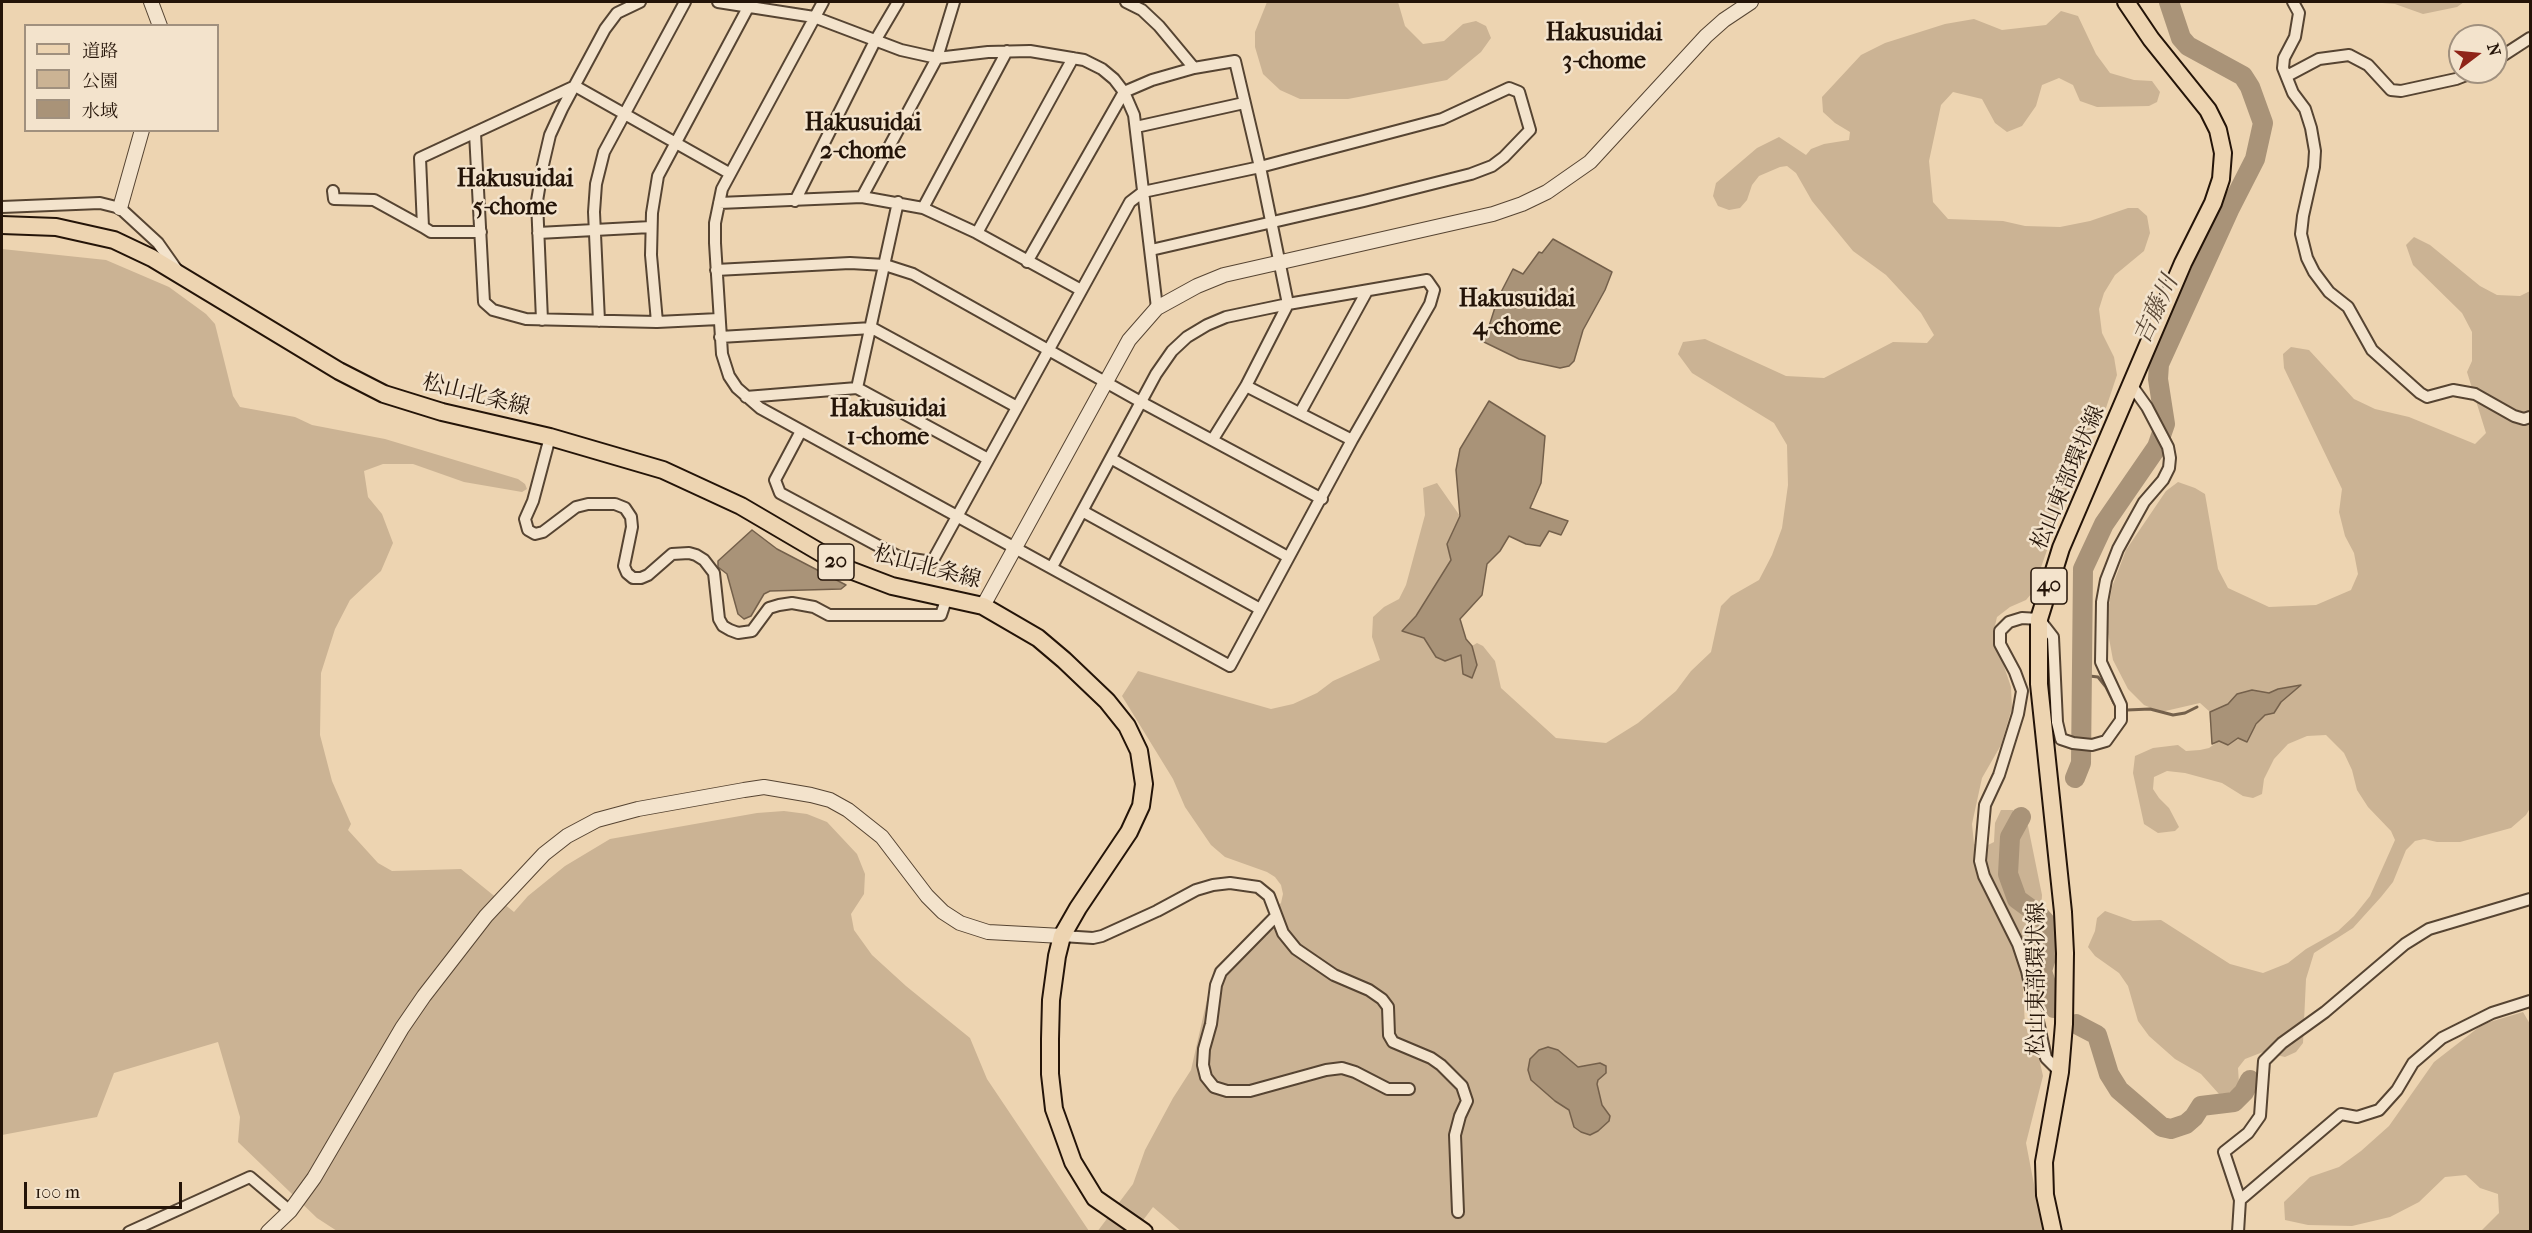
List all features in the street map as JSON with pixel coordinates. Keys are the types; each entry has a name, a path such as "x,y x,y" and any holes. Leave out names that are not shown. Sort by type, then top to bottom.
{"main road":[{"name":"松山東部環状線","path":"2053,1232 2044,1195 2044,1162 2060,1072 2064,1024 2063,912 2039,684 2039,619 2061,548 2183,263 2212,203 2221,179 2223,153 2218,130 2208,110 2151,39 2126,2"},
{"name":"松山北条線","path":"2,225 56,227 98,236 133,249 339,371 384,394 442,412 550,437 663,470 741,506 850,570 892,586 983,606 1038,638 1064,660 1127,726 1139,751 1144,784 1136,818 1120,848 1078,908 1062,936 1051,1000 1050,1074 1054,1109 1073,1162 1095,1198 1144,1232"}],"street":[{"path":"151,2 159,24"},
{"path":"542,320 537,201 550,135 611,21 617,13 640,2"},
{"path":"599,321 594,230 596,184 604,152 685,2"},
{"path":"718,2 750,3 814,17 875,41 937,58 1030,51 1084,60 1102,69 1124,92 1134,115 1157,308"},
{"path":"823,2 729,173 719,203 715,223 720,337 722,354 729,376 736,388 760,408 1230,666 1352,440 1430,304 1434,290 1427,280 1288,304 1226,317 1187,337 1172,351 1141,402 1084,512 1052,567"},
{"path":"795,201 897,2"},
{"path":"862,197 937,58 954,2"},
{"path":"1126,2 1142,10 1159,26 1194,68"},
{"path":"983,606 1105,381 1129,340 1157,308 1197,286 1224,275 1493,213 1522,204 1547,192 1590,162 1706,36 1724,20 1751,2"},
{"path":"2293,2 2299,13 2295,36 2284,58 2283,68 2293,93 2305,109 2315,151 2301,234 2313,272 2329,292 2348,307 2372,350 2420,393 2427,397 2438,396 2453,390 2475,394 2514,416 2524,419 2530,417"},
{"path":"657,322 651,227 658,176 750,3"},
{"path":"2508,52 2530,38"},
{"path":"923,208 1007,51"},
{"path":"2287,76 2319,59 2349,55 2368,65 2391,90 2401,91 2448,81"},
{"path":"976,233 1073,58"},
{"path":"1027,262 1124,92 1152,80 1194,68 1235,61 1260,167 1288,304 1246,386 1213,439"},
{"path":"576,86 729,173"},
{"path":"423,227 420,158 576,86"},
{"path":"801,431 775,480 780,493 899,557 932,562 1130,202 1143,192 1260,167 1442,119 1509,88 1520,92 1530,130 1504,158 1492,166 1471,174 1151,250"},
{"path":"1136,127 1244,103"},
{"path":"120,208 141,132"},
{"path":"475,134 484,302 493,310 526,319 542,320 657,322 719,319"},
{"path":"333,191 334,199 374,200 431,232 481,232"},
{"path":"719,203 862,197 923,208 976,233 1081,290"},
{"path":"857,388 898,202"},
{"path":"2,207 100,203 120,208 159,243 179,275"},
{"path":"538,232 651,227"},
{"path":"716,270 850,262 885,265 913,274 1141,402 1322,499"},
{"path":"1300,413 1367,291"},
{"path":"720,337 872,328 1017,407"},
{"path":"1246,386 1352,440"},
{"path":"2060,1072 2046,1058 2021,953 1984,876 1980,861 1985,805 1999,775 2018,714 2022,691 2000,644 2000,631 2009,622 2022,618 2039,619 2053,637 2056,722 2061,739 2092,745 2106,741 2121,720 2121,705 2101,662 2102,602 2106,580 2118,549 2144,502 2163,480 2169,468 2170,458 2168,447 2147,407 2132,386"},
{"path":"746,397 857,388 988,459"},
{"path":"550,437 533,501 525,519 528,530 535,534 543,532 576,507 588,504 615,504 626,508 631,517 632,527 624,566 627,573 633,578 641,578 648,575 672,554 682,552 696,555 704,560 714,573 719,619 723,626 730,630 738,633 752,631 769,608 792,603 814,607 829,615 941,615 947,597"},
{"path":"1112,459 1288,557"},
{"path":"1084,512 1260,609"},
{"path":"268,1232 290,1211 314,1178 402,1028 472,933 544,854 567,836 597,820 638,809 764,787 830,800 848,810 882,837 927,896 943,912 960,923 988,932 1094,938 1157,911 1196,890 1230,883 1258,887 1269,896 1282,933 1296,949 1334,975 1370,990 1382,999 1388,1008 1389,1035 1393,1042 1442,1065 1462,1086 1467,1101 1455,1135 1458,1212"},
{"path":"2238,1232 2240,1200 2224,1152 2248,1133 2260,1116 2264,1061 2282,1043 2325,1012 2405,944 2429,929 2530,899"},
{"path":"1275,917 1221,972 1216,985 1211,1024 1204,1049 1203,1065 1206,1077 1214,1087 1227,1091 1250,1091 1342,1068 1388,1089 1408,1089"},
{"path":"2240,1200 2341,1114 2357,1117 2379,1110 2397,1090 2413,1063 2442,1038 2492,1013 2530,1001"},
{"path":"129,1232 250,1178 290,1211"}],"green space":[{"path":"1267,2 1398,2 1405,26 1423,44 1444,41 1463,24 1476,21 1486,26 1491,38 1481,52 1447,80 1348,99 1300,99 1280,90 1263,74 1255,47 1255,32"},
{"path":"2370,2 2464,2 2457,7 2423,14 2395,4"},
{"path":"2061,11 2078,16 2096,54 2110,73 2134,80 2152,81 2160,92 2157,102 2149,106 2097,107 2080,101 2073,85 2059,78 2042,85 2036,106 2022,126 2007,132 1995,123 1982,99 1953,92 1941,105 1929,161 1933,202 1948,219 2003,221 2025,226 2060,227 2090,221 2128,208 2138,208 2147,216 2150,233 2144,251 2115,275 2104,293 2099,309 2102,333 2114,357 2117,375 2106,408 2081,453 2032,593 2026,600 2010,607 1997,617 1993,634 2011,687 2012,708 2001,745 1982,778 1972,824 1974,844 1986,846 1994,842 1995,823 2001,810 2013,810 2028,826 2042,895 2040,931 2034,955 2022,973 2025,1025 2039,1058 2043,1076 2026,1143 2043,1231 1182,1232 1153,1207 1135,1231 1097,1232 1133,1184 1145,1150 1191,1070 1214,969 1281,903 1283,894 1281,885 1275,877 1225,857 1211,845 1185,807 1173,779 1122,696 1138,671 1271,709 1293,704 1317,693 1333,681 1380,660 1372,637 1373,617 1384,607 1399,599 1406,585 1425,515 1423,488 1437,483 1460,516 1447,544 1451,560 1416,616 1403,631 1424,638 1436,657 1461,655 1472,677 1477,665 1472,646 1477,643 1483,646 1495,661 1501,688 1556,738 1606,743 1638,723 1676,691 1691,671 1711,652 1721,606 1731,596 1759,580 1782,528 1788,485 1787,445 1774,423 1692,373 1678,354 1683,342 1705,339 1786,376 1824,378 1893,342 1927,343 1934,335 1921,313 1886,275 1853,251 1812,201 1796,173 1787,166 1759,176 1752,185 1747,200 1740,208 1729,210 1718,206 1713,196 1716,183 1757,148 1779,137 1806,155 1811,149 1824,144 1849,140 1850,132 1823,112 1822,97 1861,55 1885,43 1945,24 1974,19 2002,30 2046,25"},
{"path":"2414,237 2430,245 2480,286 2497,295 2520,296 2530,291 2530,808 2526,815 2511,828 2460,842 2437,842 2424,839 2415,841 2406,850 2393,882 2381,897 2353,928 2314,953 2306,979 2303,1043 2296,1052 2285,1057 2263,1052 2245,1059 2238,1068 2239,1084 2229,1093 2219,1094 2201,1074 2175,1059 2149,1036 2138,1021 2128,986 2119,973 2095,956 2088,947 2095,931 2097,918 2105,911 2133,921 2161,920 2230,964 2263,973 2288,963 2306,949 2338,931 2354,916 2370,896 2395,840 2391,831 2368,807 2357,790 2352,770 2344,753 2326,735 2307,736 2288,744 2274,759 2264,779 2262,794 2253,798 2243,796 2222,783 2185,773 2167,771 2154,777 2153,789 2169,808 2179,827 2175,831 2158,833 2144,824 2133,773 2135,756 2153,748 2178,745 2186,751 2200,750 2209,748 2219,741 2238,738 2251,732 2265,714 2274,713 2281,702 2278,689 2269,693 2252,690 2238,694 2228,704 2210,712 2200,703 2161,712 2144,705 2128,689 2113,660 2106,622 2112,587 2126,550 2166,491 2178,482 2205,494 2218,569 2228,588 2269,607 2316,605 2351,590 2358,574 2354,553 2345,536 2339,512 2342,489 2284,368 2283,354 2291,347 2309,350 2354,399 2375,409 2409,417 2475,444 2486,433 2467,372 2472,361 2472,332 2462,313 2413,265 2406,245"},
{"path":"2,249 106,260 169,287 206,314 215,324 233,396 240,407 295,417 312,425 385,439 518,479 525,484 527,489 522,492 464,482 413,464 383,464 364,471 368,497 382,514 393,543 381,571 350,600 335,629 321,673 320,735 332,781 351,824 348,830 378,863 392,871 461,869 514,912 528,896 565,866 610,839 757,813 784,811 807,814 827,822 857,854 865,874 864,894 851,914 854,930 872,955 970,1038 987,1079 1089,1231 337,1231 317,1218 238,1142 240,1117 218,1042 114,1073 97,1117 2,1135"},
{"path":"2523,1012 2530,1024 2529,1231 2481,1231 2499,1213 2498,1194 2480,1188 2466,1175 2445,1177 2419,1202 2390,1217 2352,1226 2308,1225 2285,1220 2284,1202 2310,1177 2339,1167 2389,1126 2434,1062 2483,1024"}],"water":[{"path":"1553,239 1612,272 1583,330 1574,361 1569,366 1560,368 1519,359 1484,342 1498,298 1513,269 1523,274 1539,252 1542,253"},
{"path":"1489,401 1545,436 1541,483 1530,508 1568,521 1561,535 1549,531 1540,546 1526,544 1509,536 1500,551 1487,564 1482,595 1460,619 1466,639 1472,646 1477,665 1472,678 1463,674 1461,655 1445,661 1436,657 1424,638 1402,631 1416,616 1451,560 1447,544 1460,516 1456,470 1460,449"},
{"path":"752,530 777,549 846,585 841,589 770,591 764,594 751,616 744,619 738,614 727,574 718,567 718,561"},
{"path":"2301,685 2281,702 2274,713 2265,715 2256,724 2247,742 2238,738 2228,745 2219,741 2212,744 2210,712 2228,704 2237,694 2252,690 2269,693"},
{"path":"1548,1047 1558,1050 1578,1067 1600,1063 1606,1066 1606,1073 1597,1084 1602,1105 1610,1116 1609,1121 1598,1131 1590,1135 1574,1127 1569,1110 1531,1080 1528,1070 1530,1059 1539,1050"}],"waterway":[{"name":"吉藤川","path":"2075,778 2081,763 2083,569 2104,524 2157,447 2165,424 2158,379 2159,364 2229,210 2255,159 2263,123 2250,87 2243,76 2188,46 2181,38 2169,2"},
{"path":"2081,675 2098,677 2114,703"},
{"path":"2127,710 2150,709 2173,715 2185,713 2197,707"},
{"name":"吉藤川","path":"2021,817 2010,837 2008,874 2017,899 2047,924 2051,941 2042,971 2054,1008"},
{"name":"吉藤川","path":"2076,1024 2097,1035 2109,1074 2119,1090 2162,1127 2171,1129 2186,1124 2201,1106 2234,1102 2244,1092 2250,1080"}],"district":[{"name":"Hakusuidai 3-chome","path":"1604,48"},
{"name":"Hakusuidai 2-chome","path":"863,138"},
{"name":"Hakusuidai 5-chome","path":"515,194"},
{"name":"Hakusuidai 4-chome","path":"1517,314"},
{"name":"Hakusuidai 1-chome","path":"888,424"}]}
